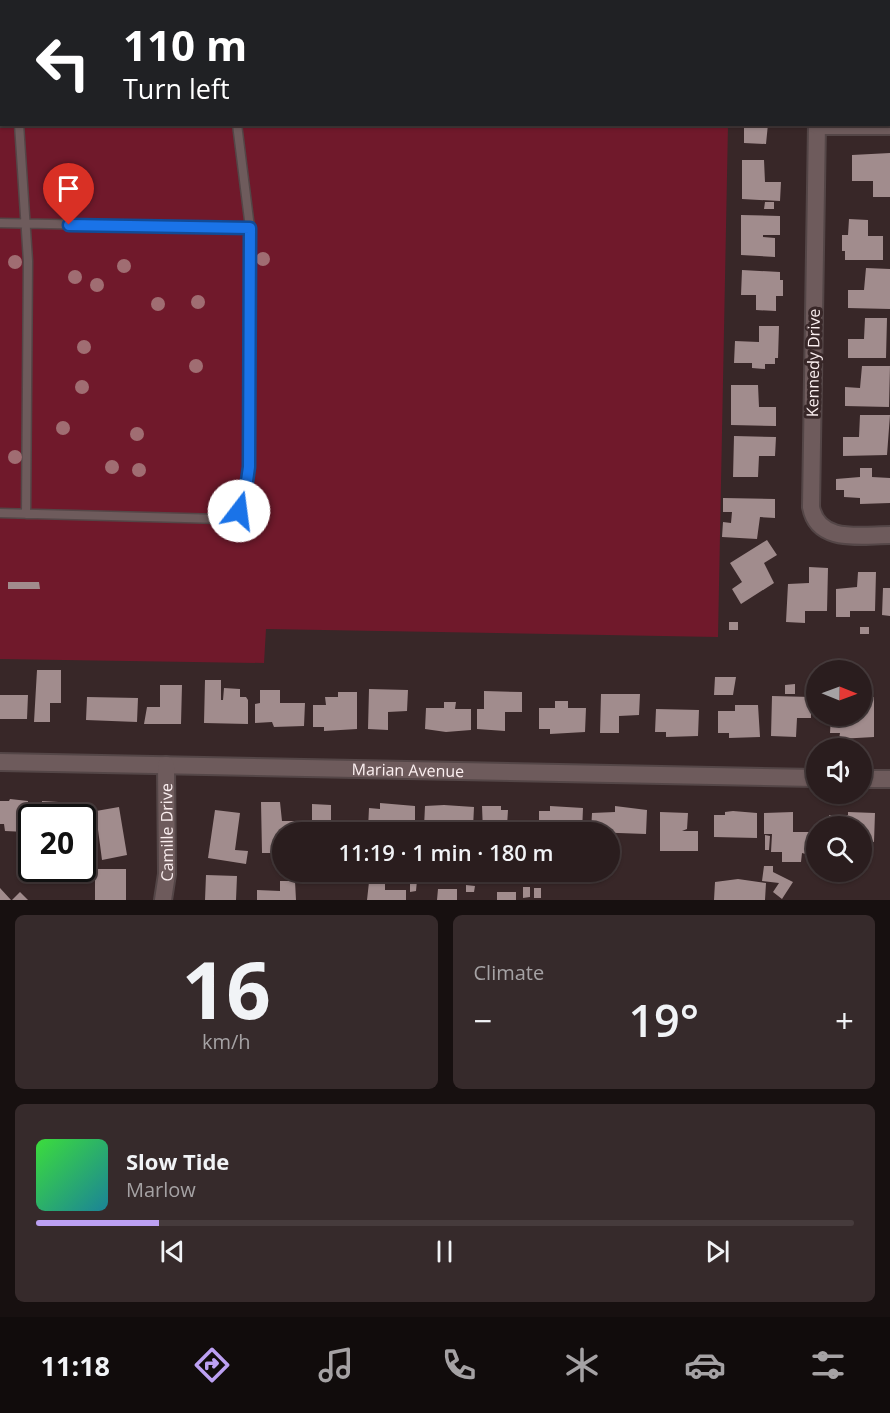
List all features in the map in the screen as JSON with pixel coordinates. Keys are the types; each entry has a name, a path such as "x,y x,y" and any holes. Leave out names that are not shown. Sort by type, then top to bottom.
{"street":[{"name":"Kennedy Drive","path":"817,126 811,507 813,519 824,530 839,535 890,535"},
{"name":"Marian Avenue","path":"0,762 806,778"},
{"name":"Camille Drive","path":"163,900 166,874 166,765"},
{"path":"872,779 890,779"}],"lane":[{"path":"19,126 28,261 26,514"},
{"path":"0,513 221,519 232,517 239,511 244,502 249,467 250,228 237,126"},
{"path":"0,223 250,228"}],"shaded area":[{"path":"0,126 728,126 718,637 266,629 264,663 0,659"}],"building":[{"path":"744,126 768,126 766,144 744,143"},
{"path":"890,153 890,197 873,197 873,181 852,181 852,155"},
{"path":"742,160 764,160 765,182 781,182 780,201 742,199"},
{"path":"765,202 774,202 774,209 764,209"},
{"path":"741,215 780,216 780,235 763,235 763,237 775,238 775,257 741,255"},
{"path":"849,219 868,220 868,236 883,236 883,260 845,260 845,251 842,251 842,235 848,235"},
{"path":"866,268 890,269 890,309 848,308 848,290 864,290"},
{"path":"742,270 780,272 780,280 783,280 783,296 776,296 776,311 756,310 756,295 741,295"},
{"path":"865,318 887,318 886,358 848,358 848,339 864,339"},
{"path":"759,326 779,326 778,358 775,358 775,364 765,364 765,369 752,368 752,363 734,363 735,341 759,342"},
{"path":"862,366 890,366 889,407 845,406 845,387 860,388"},
{"path":"731,385 758,385 759,407 776,407 776,426 731,425"},
{"path":"860,415 890,415 887,455 843,456 843,437 859,437"},
{"path":"734,436 776,437 775,456 759,456 758,477 733,477"},
{"path":"860,468 872,468 872,477 890,478 890,503 860,504 860,498 844,497 844,490 836,490 836,479 860,477"},
{"path":"723,498 775,499 775,518 760,517 757,539 722,537 723,522 731,523 732,512 723,512"},
{"path":"767,540 777,555 764,563 774,583 741,604 732,589 742,582 730,563"},
{"path":"809,567 828,568 827,611 805,611 805,623 786,622 788,584 809,583"},
{"path":"858,572 876,572 875,611 850,611 850,617 836,617 836,589 857,587"},
{"path":"8,582 39,582 40,589 8,589"},
{"path":"883,588 890,588 890,616 882,615"},
{"path":"729,622 738,622 738,630 729,630"},
{"path":"860,627 869,627 869,634 860,634"},
{"path":"37,670 61,670 61,703 50,703 50,722 34,722"},
{"path":"715,677 736,677 733,695 714,695"},
{"path":"205,680 221,680 221,700 223,700 224,688 240,689 240,697 246,697 248,700 248,724 204,723"},
{"path":"795,684 795,694 785,694 785,685"},
{"path":"160,685 182,685 181,724 144,724 147,707 160,707"},
{"path":"369,689 408,690 407,711 388,712 388,730 368,729"},
{"path":"260,690 280,690 280,703 305,703 304,726 274,727 272,722 255,723 255,704 260,703"},
{"path":"484,691 522,692 522,712 505,712 505,731 477,729 477,709 484,709"},
{"path":"338,692 357,692 357,729 324,731 324,727 313,727 313,705 326,705 325,697 338,697"},
{"path":"601,694 640,694 639,715 619,716 619,733 600,733"},
{"path":"0,695 28,695 27,719 0,719"},
{"path":"772,696 806,697 806,718 797,718 796,737 771,736"},
{"path":"87,697 138,698 137,722 86,720"},
{"path":"872,697 874,697 874,737 839,738 840,733 830,733 830,726 872,726"},
{"path":"555,701 568,701 568,708 586,708 585,732 550,734 550,729 539,729 539,708 555,708"},
{"path":"444,702 456,702 455,709 471,709 471,730 446,732 425,729 426,708 444,708"},
{"path":"735,705 758,705 760,737 729,738 729,733 718,733 718,711 735,711"},
{"path":"656,709 699,710 698,736 666,737 666,732 655,732"},
{"path":"10,799 28,801 28,804 18,804 18,832 5,831 4,824 0,824 0,801"},
{"path":"42,801 75,804 33,804 42,803"},
{"path":"261,802 280,802 282,821 300,822 272,822 272,853 262,853"},
{"path":"380,803 415,806 415,822 368,822 369,808 380,809"},
{"path":"312,804 331,805 331,822 312,822"},
{"path":"425,806 474,807 473,822 424,822"},
{"path":"482,806 501,806 501,810 508,810 507,822 483,822"},
{"path":"550,806 583,808 582,822 539,822 539,811 550,811"},
{"path":"615,806 647,810 646,834 620,833 620,822 592,822 592,813 615,812"},
{"path":"119,807 127,855 102,860 97,822 98,833 96,833 96,811"},
{"path":"215,810 240,813 235,850 248,851 246,864 208,858"},
{"path":"660,812 688,813 687,829 682,831 698,831 698,851 660,851"},
{"path":"725,812 757,813 757,838 714,837 714,815 725,815"},
{"path":"793,812 793,832 806,832 806,854 802,853 801,862 782,862 782,852 771,852 772,834 764,834 764,813"},
{"path":"848,812 875,813 874,842 872,842 872,816 829,816 848,815"},
{"path":"765,835 770,836 769,850 765,850"},
{"path":"764,866 773,866 773,872 793,882 782,899 773,892 779,883 762,881"},
{"path":"96,869 126,869 126,900 95,900"},
{"path":"206,875 237,876 236,900 205,900"},
{"path":"738,879 766,883 765,900 714,900 715,882"},
{"path":"280,882 295,882 296,900 257,900 257,890 280,891"},
{"path":"369,882 385,882 385,890 406,890 406,900 367,900"},
{"path":"410,882 417,882 416,891 410,892"},
{"path":"466,885 475,886 474,892 466,892"},
{"path":"523,887 530,887 530,897 523,898"},
{"path":"0,888 11,900 0,900"},
{"path":"534,888 541,888 541,898 534,898"},
{"path":"438,889 457,889 457,900 437,900"},
{"path":"20,892 28,900 12,900"},
{"path":"497,892 516,892 516,900 497,900"}],"route":[{"path":"69,225 250,228 249,467 244,502 239,511"}]}
